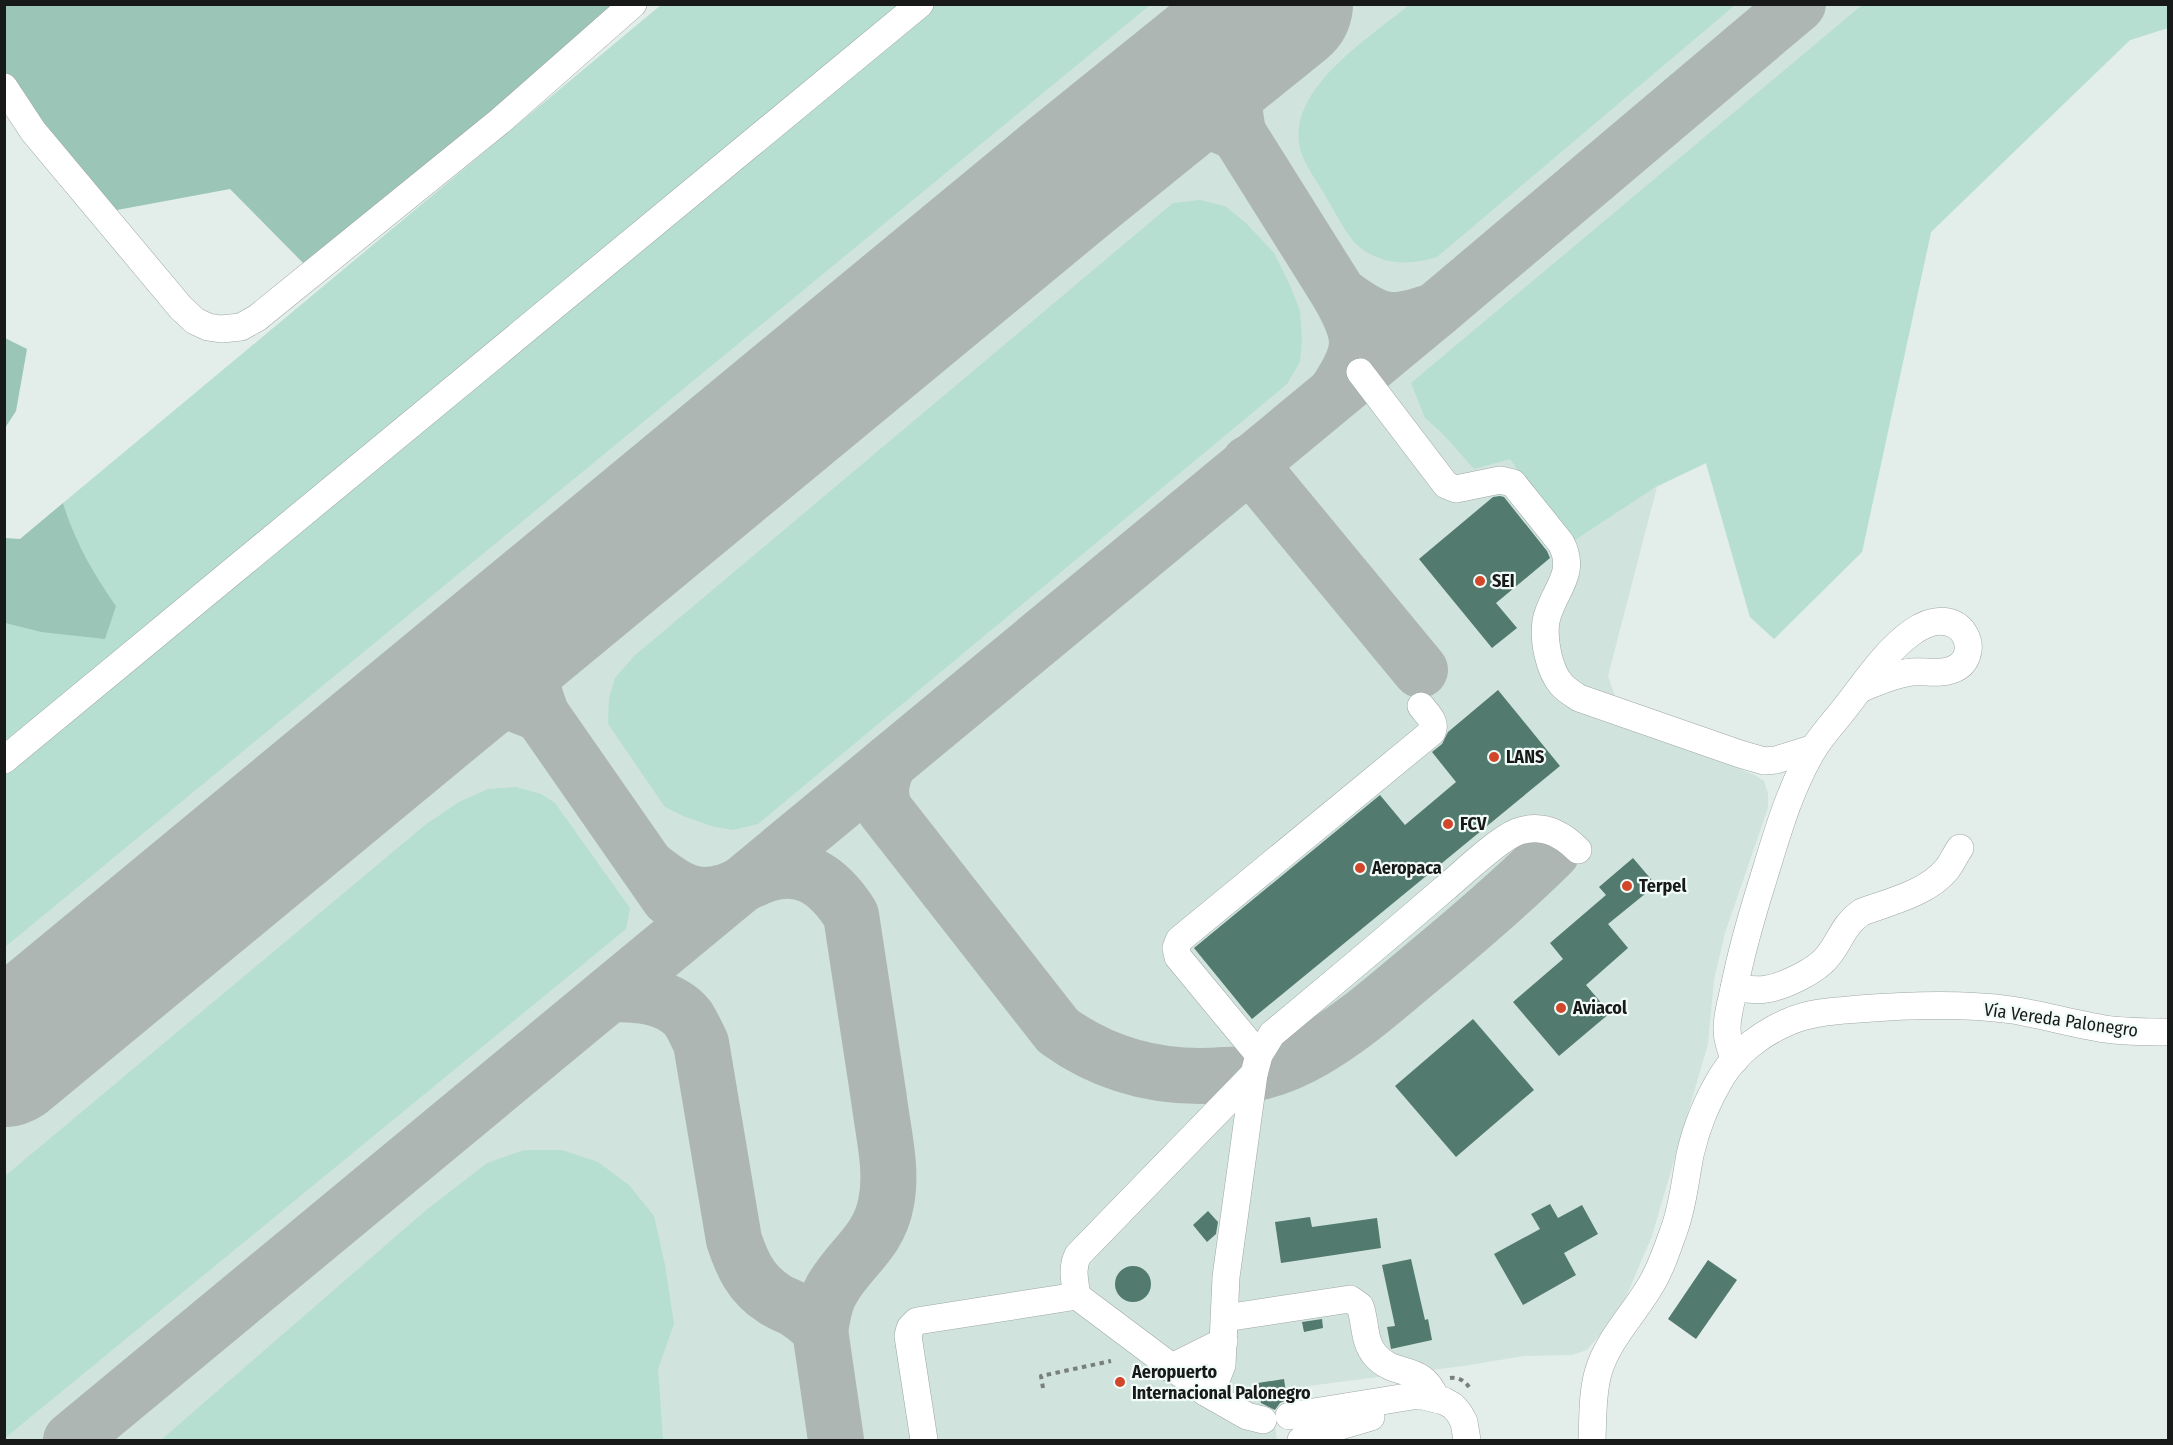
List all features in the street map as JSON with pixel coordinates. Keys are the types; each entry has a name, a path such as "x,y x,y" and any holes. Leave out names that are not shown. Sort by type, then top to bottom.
{"street":[{"path":"4,87 33,131 181,308 195,321 208,327 221,329 242,327 314,274 500,121 633,4"},
{"path":"4,760 920,4"},
{"path":"1360,372 1446,485 1456,489 1500,480 1513,483 1561,543 1568,563 1564,580 1546,621 1546,639 1553,670 1559,683 1569,692 1579,698 1764,761 1776,760 1814,748"},
{"path":"1735,1060 1727,1030 1741,949 1787,804 1814,748 1860,689"},
{"path":"1205,1392 1216,1380 1222,1365 1230,1244 1257,1064 1178,957 1176,948 1179,940 1432,732 1433,722 1421,706"},
{"path":"1764,761 1777,780 1787,804"},
{"path":"1077,1296 1074,1263 1078,1255 1257,1064 1272,1034 1476,862 1516,832 1531,828 1546,830 1568,840 1578,850"},
{"path":"1734,988 1769,989 1811,971 1828,956 1853,918 1862,912 1923,888 1947,869 1959,848"},
{"name":"Vía Vereda Palonegro","path":"1592,1440 1593,1397 1598,1374 1606,1352 1651,1286 1665,1255 1680,1214 1691,1153 1700,1122 1717,1085 1735,1060 1767,1032 1813,1014 1895,1006 1956,1006 2012,1010 2104,1029 2129,1032 2169,1032"},
{"path":"924,1440 908,1336 913,1324 917,1321 1077,1296 1170,1368 1241,1413 1289,1429 1313,1434 1436,1399 1453,1406 1459,1413 1464,1422 1467,1440"},
{"path":"1170,1368 1224,1329 1350,1299 1356,1302 1362,1312 1367,1338 1373,1352 1384,1363 1424,1378 1436,1399"}],"path":[{"path":"1043,1388 1041,1376 1111,1361"}],"shaded area":[{"name":"Aeropuerto Internacional Palonegro","path":"661,5 2168,5 2168,28 2130,40 1931,232 1862,552 1774,639 1750,617 1706,463 1657,487 1608,676 1615,696 1740,754 1737,768 1764,781 1768,793 1768,808 1725,933 1714,980 1708,1044 1652,1236 1620,1311 1587,1350 1572,1355 1524,1356 1270,1391 1277,1440 5,1440 5,552"}],"green space":[{"path":"1410,4 1735,5 1437,257 1416,262 1395,262 1374,256 1352,239 1304,160 1298,136 1305,108 1314,91 1328,74 1343,58"},
{"path":"5,5 633,5 314,274 230,189 101,213 5,87"},
{"path":"661,5 1150,5 5,947 5,623 41,632 116,606 85,557 63,503"},
{"path":"1862,5 2168,5 2168,28 2130,40 1931,232 1862,552 1774,639 1750,617 1706,463 1657,486 1569,544 1510,459 1474,469 1442,433 1425,418 1411,383"},
{"path":"1200,200 1225,206 1246,223 1274,253 1290,285 1300,311 1302,339 1300,362 1287,384 758,824 733,830 711,826 665,807 608,724 609,698 615,678 634,656 1173,203"},
{"path":"5,338 27,349 16,411 5,428"},
{"path":"63,503 85,557 116,606 105,639 41,632 5,623 5,538 20,539"},
{"path":"516,787 541,794 555,803 630,908 626,929 5,1438 5,1176 425,825 459,802 488,789"},
{"path":"524,1150 562,1150 598,1162 629,1185 654,1216 665,1265 674,1324 658,1369 663,1440 161,1440 425,1211 487,1163"}],"building":[{"name":"SEI","path":"1493,497 1504,497 1547,551 1550,558 1496,603 1517,628 1492,648 1419,559"},
{"path":"1498,690 1560,766 1252,1019 1194,948 1380,795 1405,825 1456,782 1432,752 1442,744 1448,732"},
{"path":"1633,858 1656,885 1608,924 1628,948 1586,985 1610,1013 1559,1056 1513,1002 1563,959 1550,943 1606,895 1599,887"},
{"path":"1473,1019 1534,1090 1456,1157 1395,1086"},
{"path":"1550,1204 1558,1218 1582,1205 1598,1234 1564,1253 1576,1275 1523,1305 1494,1254 1540,1229 1531,1214"},
{"path":"1208,1211 1218,1222 1216,1234 1207,1242 1193,1225"},
{"path":"1310,1217 1312,1227 1377,1218 1381,1248 1281,1263 1275,1222"},
{"path":"1411,1259 1432,1340 1391,1349 1387,1327 1395,1326 1382,1265"},
{"path":"1708,1260 1737,1280 1696,1339 1668,1319"},
{"path":"1133,1266 1146,1271 1151,1284 1146,1297 1133,1302 1120,1297 1115,1284 1120,1271"},
{"path":"1322,1319 1323,1328 1304,1332 1302,1322"},
{"path":"1284,1379 1287,1400 1280,1403 1275,1410 1261,1403 1258,1383"}],"taxiway":[{"path":"71,1440 1436,310 1798,4"},
{"path":"1138,122 1165,115 1189,115 1238,133 1231,87 1234,66 1251,31"},
{"path":"1238,133 1339,294"},
{"path":"1336,392 1352,365 1357,343 1353,322 1339,294 1364,311 1385,319 1407,319 1436,310"},
{"path":"1249,463 1420,670"},
{"path":"392,738 427,716 449,706 471,701 502,699 541,714 534,693 533,675 537,652 558,600"},
{"path":"541,714 669,898"},
{"path":"889,763 881,786 885,810 1058,1031 1096,1054 1158,1073 1201,1076 1252,1074 1279,1066 1308,1053 1381,1002 1487,912 1552,852"},
{"path":"649,868 682,890 706,895 728,891 774,872 801,872 812,876 833,891 851,915 887,1151 888,1190 877,1229 838,1280 829,1296 820,1330"},
{"path":"610,994 652,997 662,1000 680,1010 695,1030 701,1043 734,1240 740,1257 753,1280 775,1300 794,1309 820,1330 836,1440"}],"runway":[{"path":"4,1057 1070,176 1283,4"}],"place":[{"name":"SEI","path":"1480,581"},
{"name":"LANS","path":"1494,757"},
{"name":"FCV","path":"1448,824"},
{"name":"Aeropaca","path":"1360,868"},
{"name":"Terpel","path":"1627,886"},
{"name":"Aviacol","path":"1561,1008"},
{"name":"Aeropuerto Internacional Palonegro","path":"1120,1382"}]}
